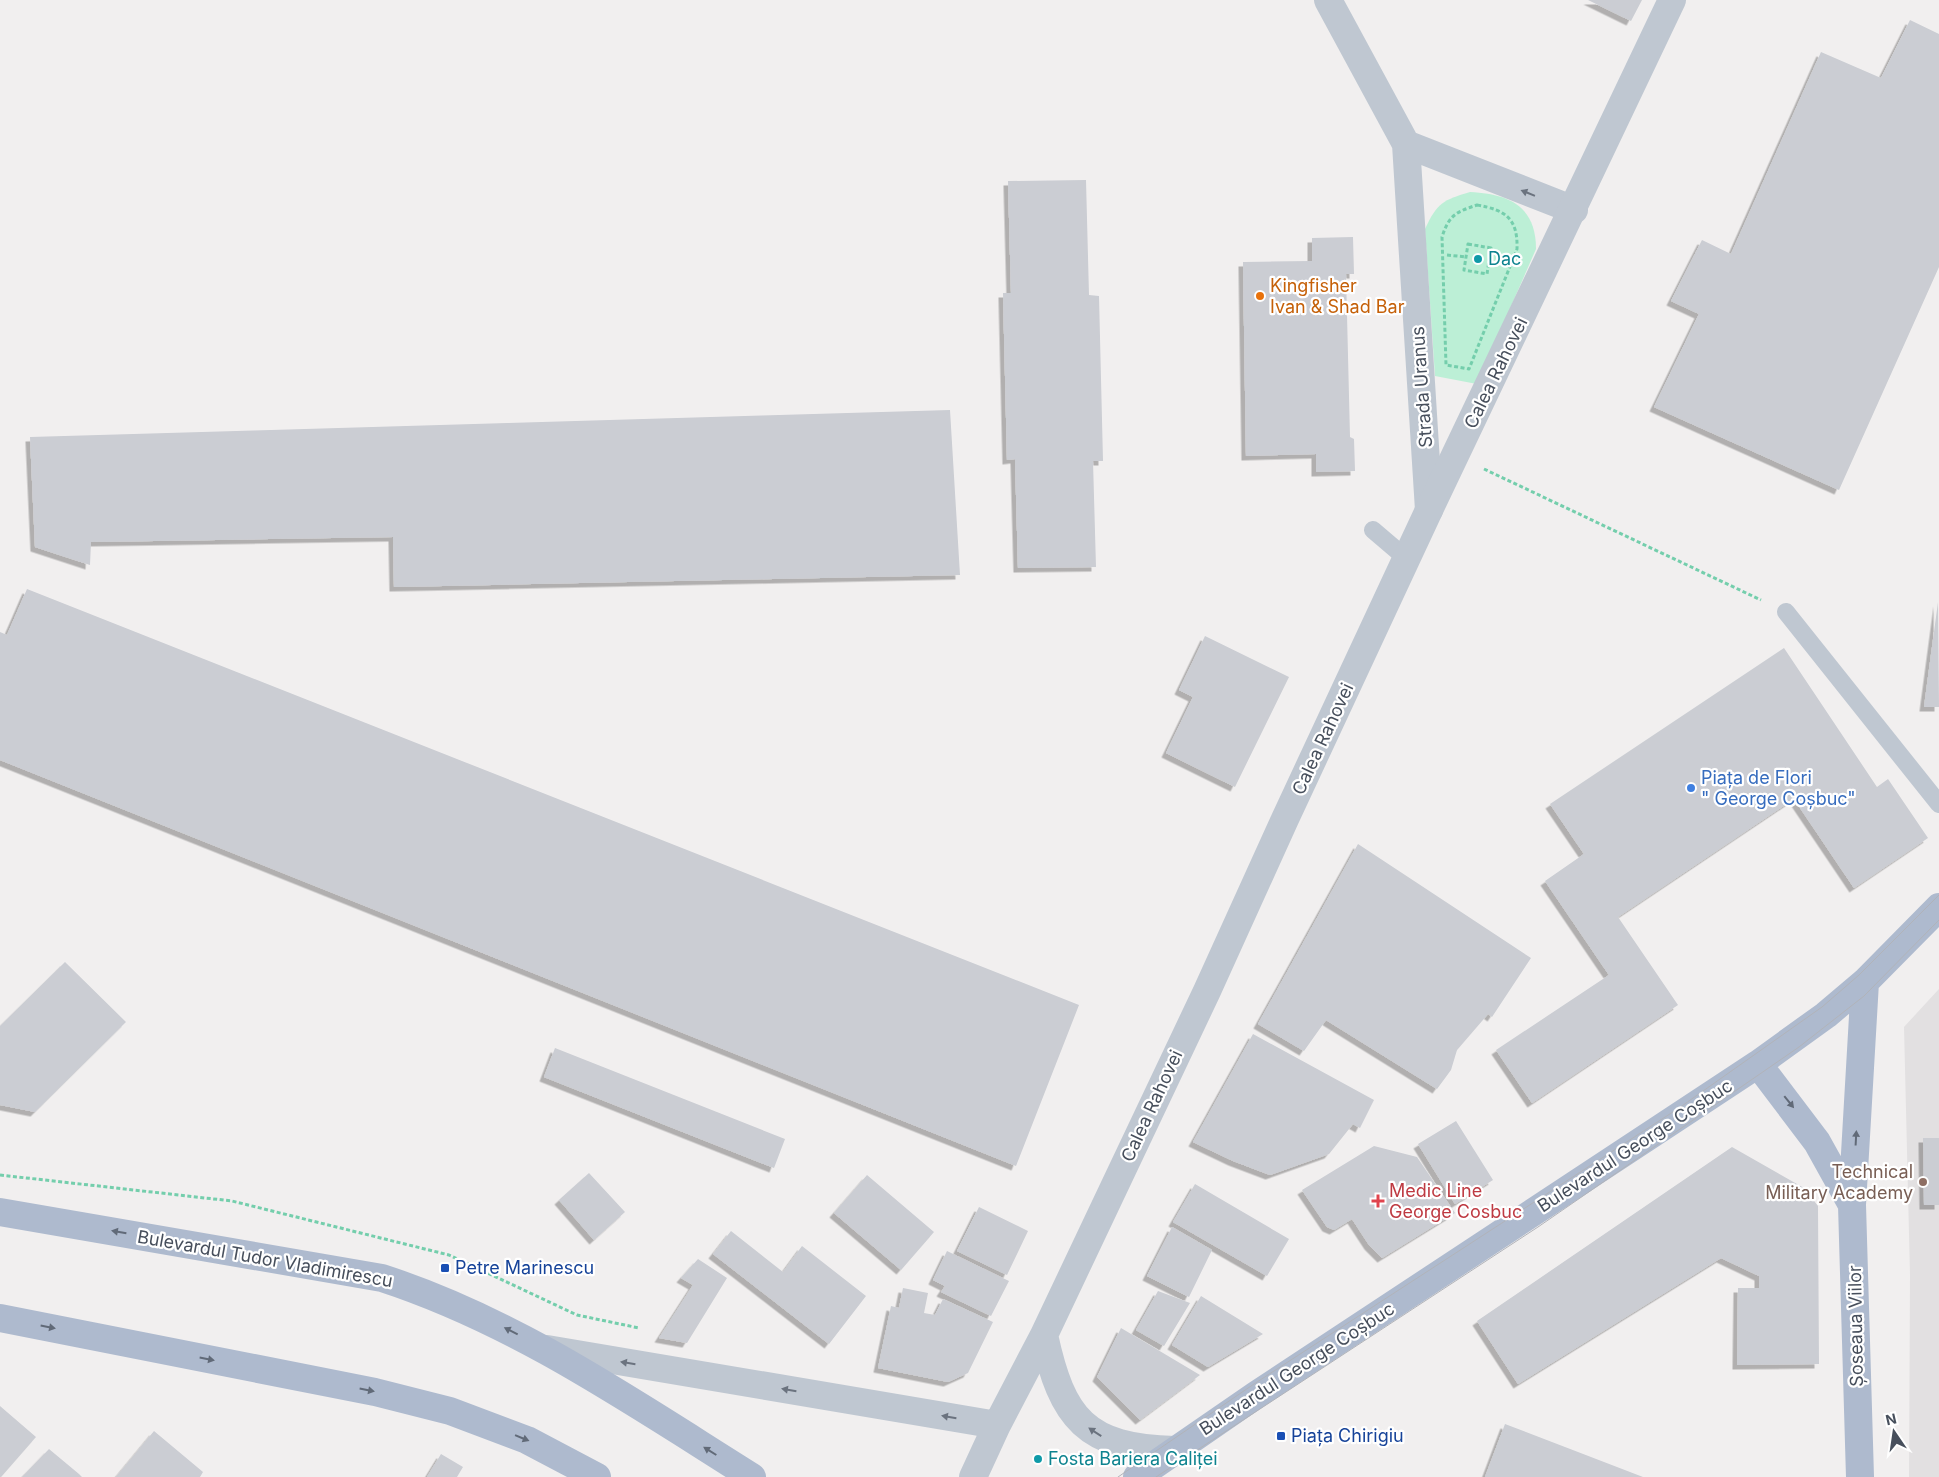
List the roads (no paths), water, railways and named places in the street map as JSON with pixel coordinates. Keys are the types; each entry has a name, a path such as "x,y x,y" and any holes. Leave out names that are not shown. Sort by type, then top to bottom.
{"main road":[{"name":"Bulevardul George Coșbuc","path":"1137,1477 1758,1064 1826,1015 1865,982 1939,907"},
{"name":"Șoseaua Viilor","path":"1860,1477 1852,1204 1865,982"},
{"name":"Șoseaua Viilor","path":"1758,1064 1817,1142 1852,1204"},
{"name":"Bulevardul Tudor Vladimirescu","path":"0,1212 382,1278 432,1294 547,1350 752,1477"},
{"path":"0,1318 375,1392 450,1411 527,1440 597,1477"}],"street":[{"name":"Strada Uranus","path":"1328,0 1406,144 1430,510"},
{"name":"Calea Rahovei","path":"973,1477 997,1425 1044,1335 1207,991 1284,819 1672,0"},
{"path":"1406,144 1574,210"},
{"path":"1044,1335 1055,1383 1068,1408 1082,1423 1117,1444 1138,1448 1175,1450"},
{"path":"547,1350 997,1425"}],"lane":[{"path":"1373,530 1407,559"},
{"path":"1786,612 1939,804"}],"tram line":[{"path":"1118,1477 1254,1384 1679,1108 1822,1007 1859,975 1939,895"},
{"path":"1156,1477 1538,1227 1799,1047 1864,996 1939,920"}],"place":[{"name":"Dac","path":"1478,259"},
{"name":"Kingfisher Ivan & Shad Bar","path":"1260,296"},
{"name":"Piața de Flori \" George Coșbuc\"","path":"1691,788"},
{"name":"Technical Military Academy","path":"1923,1182"},
{"name":"Medic Line George Cosbuc","path":"1378,1201"},
{"name":"Petre Marinescu","path":"445,1268"},
{"name":"Piața Chirigiu","path":"1281,1436"},
{"name":"Fosta Bariera Caliței","path":"1038,1459"}]}
